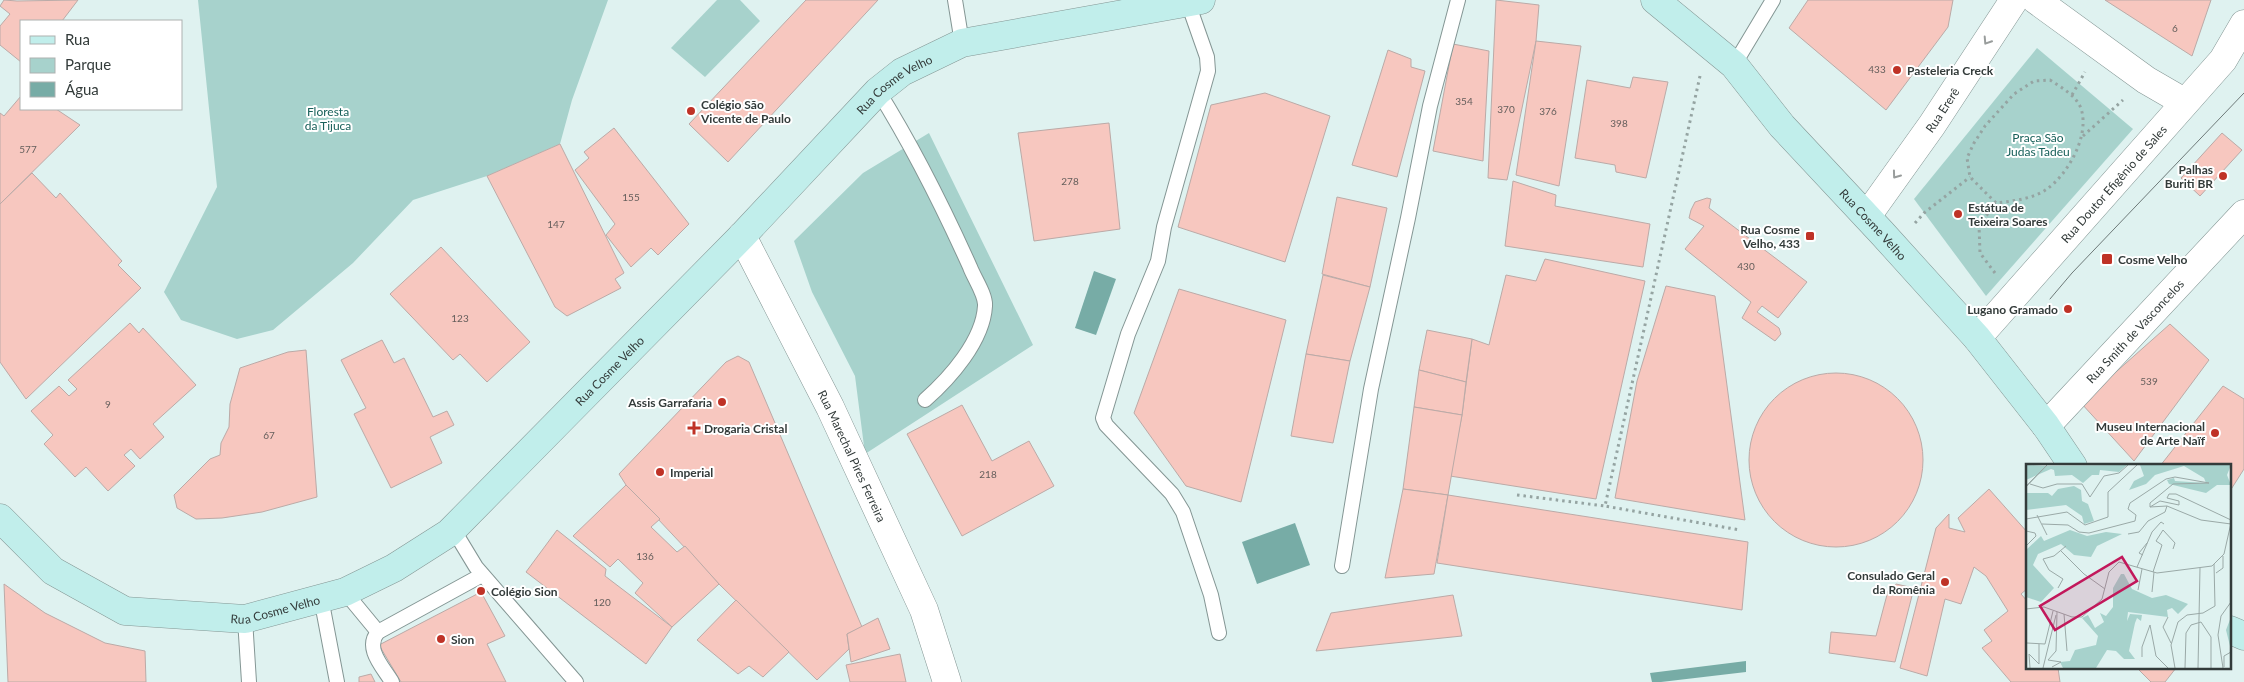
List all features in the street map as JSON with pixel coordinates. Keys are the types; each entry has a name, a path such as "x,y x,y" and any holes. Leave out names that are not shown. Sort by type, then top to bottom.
{"main road":[{"name":"Rua Cosme Velho","path":"1655,0 1734,64 1782,126 1977,338 2046,426 2072,464"},
{"name":"Rua Cosme Velho","path":"0,518 53,571 124,611 245,619 333,595 394,568 453,529 742,236 878,91 902,72 962,43 1159,4 1194,1"},
{"path":"2232,631 2244,636"}],"street":[{"name":"Rua Ererê","path":"1866,216 1932,125 2014,0"},
{"path":"2036,0 2146,80 2184,102"},
{"name":"Rua Doutor Efigênio de Sales","path":"1977,338 2223,60 2244,24"},
{"name":"Rua Smith de Vasconcelos","path":"2046,426 2244,214"},
{"name":"Rua Marechal Pires Ferreira","path":"742,236 830,407 924,610 946,682"}],"lane":[{"path":"955,0 962,43"},
{"path":"1342,566 1371,389 1430,106 1458,0"},
{"path":"1734,64 1773,0"},
{"path":"1194,1 1207,56 1208,71 1164,227 1158,261 1128,334 1103,418 1106,425 1172,494 1183,512 1211,595 1219,633"},
{"path":"878,91 906,136 962,250 985,304 980,332 947,380 925,400"},
{"path":"453,529 482,575 576,682"},
{"path":"392,682 372,648 372,638 378,632 482,575"},
{"path":"333,595 378,632"},
{"path":"333,595 337,682"},
{"path":"245,619 249,682"}],"path":[{"path":"1605,506 1699,82 1710,45"},
{"path":"1996,203 1970,177 1967,158 1977,137 1985,126 2014,94 2034,81 2050,80 2072,95 2082,112 2082,136 2071,163 2047,189 2022,200 1996,203 1979,225 1980,253 2014,298"},
{"path":"2082,136 2146,80"},
{"path":"1894,246 1924,213 1970,177"},
{"path":"1517,494 1605,506 1740,530"}],"green space":[{"name":"Floresta da Tijuca","path":"198,0 608,0 572,100 560,144 487,176 413,200 353,263 273,330 237,339 181,320 164,292 217,187"},
{"path":"717,0 740,0 760,21 705,77 671,48"},
{"name":"Praça São Judas Tadeu","path":"2037,48 2133,129 1986,296 1914,199"},
{"path":"929,133 1033,345 865,454 855,376 812,292 794,241 863,173"}],"water":[{"path":"1094,271 1116,279 1096,335 1075,328"},
{"path":"1295,523 1310,565 1257,584 1242,542"},
{"path":"1746,661 1746,672 1661,682 1652,682 1650,673"}],"building":[{"path":"4,0 78,0 63,20 20,20 20,61 0,45 0,26 10,14 0,6"},
{"path":"806,0 878,0 728,162 689,124"},
{"path":"1496,0 1539,5 1536,41 1507,180 1488,178"},
{"path":"1808,0 1953,0 1948,27 1886,110 1789,28"},
{"path":"2105,0 2211,0 2192,56"},
{"path":"1536,41 1581,46 1559,186 1516,175"},
{"path":"1453,44 1489,51 1483,161 1433,151"},
{"path":"1388,50 1411,59 1411,67 1425,71 1397,177 1352,165"},
{"path":"1633,77 1668,82 1646,178 1616,172 1615,165 1575,158 1587,80 1630,88"},
{"path":"1265,93 1330,116 1285,262 1178,227 1211,105"},
{"path":"20,97 20,110 58,110 80,125 0,204 0,113 4,116"},
{"path":"1109,123 1120,229 1034,241 1018,133"},
{"path":"614,128 689,224 658,255 651,248 631,267 606,235 615,224 575,170 589,158 584,152"},
{"path":"2222,133 2242,150 2200,196 2181,178"},
{"path":"560,144 624,273 615,279 621,288 567,316 555,307 487,176"},
{"path":"32,173 56,198 60,193 122,261 118,265 141,288 26,399 0,362 0,204"},
{"path":"1513,181 1556,195 1555,206 1650,224 1643,267 1505,246"},
{"path":"1337,197 1387,208 1370,287 1322,274"},
{"path":"1707,198 1711,199 1709,208 1807,282 1778,318 1762,306 1757,312 1779,328 1781,334 1775,341 1742,318 1751,302 1685,249 1704,226 1689,218 1691,210 1695,202"},
{"path":"441,247 530,342 487,382 460,354 453,360 390,294"},
{"path":"1545,259 1645,281 1596,499 1450,476 1462,415 1472,339 1489,345 1506,275 1536,281"},
{"path":"1323,275 1370,287 1350,361 1306,354"},
{"path":"1666,286 1715,296 1745,520 1615,498 1637,381"},
{"path":"1179,289 1286,320 1241,502 1186,486 1134,413"},
{"path":"130,323 139,333 143,328 196,385 153,424 164,437 140,459 131,449 124,455 135,466 108,491 86,467 75,477 44,444 53,435 31,411 59,386 69,396 77,389 68,380"},
{"path":"2170,324 2209,360 2134,461 2081,403"},
{"path":"1427,330 1472,339 1466,382 1419,370"},
{"path":"382,340 394,363 404,358 433,417 447,411 454,425 430,437 442,463 391,488 354,414 366,408 341,360"},
{"path":"306,350 317,497 262,512 222,518 196,519 177,508 174,495 210,459 220,455 221,443 229,427 230,404 240,368 288,352"},
{"path":"1306,354 1350,361 1333,443 1291,436"},
{"path":"738,356 749,362 862,627 847,634 849,649 817,680 719,584 626,485 619,474 726,362"},
{"path":"1419,370 1466,382 1462,415 1414,407"},
{"path":"1836,373 1853,375 1877,383 1903,405 1913,419 1919,435 1923,460 1921,477 1913,501 1891,527 1877,537 1861,543 1836,547 1819,545 1795,537 1769,515 1759,501 1753,485 1749,460 1751,443 1759,419 1781,393 1795,383 1811,377"},
{"name":"Museu Internacional de Arte Naïf","path":"2223,386 2244,399 2244,469 2232,488 2232,464 2162,464"},
{"path":"962,405 992,461 1029,441 1054,486 962,536 907,434"},
{"path":"1414,407 1462,415 1448,495 1403,489"},
{"path":"626,485 660,519 651,527 677,552 685,546 719,584 672,627 635,593 643,583 618,559 610,567 573,536"},
{"path":"1403,489 1448,495 1434,574 1385,578"},
{"name":"Consulado Geral da Romênia","path":"1989,489 2026,531 2026,590 2021,594 2026,600 2026,670 2058,670 2060,682 2011,682 1982,648 1992,641 1984,630 2008,611 1986,576 1974,567 1961,604 1945,599 1927,676 1900,668 1936,528 1949,514 1949,528 1965,532 1958,518"},
{"path":"1448,495 1748,542 1742,610 1437,563"},
{"path":"557,530 606,569 605,576 672,627 646,664 526,572"},
{"path":"4,584 45,613 105,643 145,651 146,682 8,682"},
{"path":"1896,584 1914,588 1895,662 1829,653 1831,632 1876,636 1888,591"},
{"name":"Colégio Sion","path":"481,592 505,636 487,644 506,682 401,682 379,645"},
{"path":"1453,595 1462,636 1316,651 1331,613"},
{"path":"736,600 789,652 763,677 749,666 738,674 697,640"},
{"path":"878,618 890,649 851,662 847,634"},
{"path":"900,654 906,682 850,682 846,665"},
{"path":"2139,670 2174,670 2165,682 2151,682"},
{"path":"371,674 375,682 359,682 359,677"}],"tram line":[{"path":"2050,299 2072,273 2244,93"}],"place":[{"name":"Pasteleria Creck","path":"1897,70"},
{"name":"Colégio São Vicente de Paulo","path":"691,111"},
{"name":"Palhas Buriti BR","path":"2223,176"},
{"name":"Estátua de Teixeira Soares","path":"1958,214"},
{"name":"Rua Cosme Velho, 433","path":"1810,236"},
{"name":"Cosme Velho","path":"2107,259"},
{"name":"Lugano Gramado","path":"2068,309"},
{"name":"Assis Garrafaria","path":"722,402"},
{"name":"Drogaria Cristal","path":"694,428"},
{"name":"Museu Internacional de Arte Naïf","path":"2215,433"},
{"name":"Imperial","path":"660,472"},
{"name":"Consulado Geral da Romênia","path":"1945,582"},
{"name":"Colégio Sion","path":"481,591"},
{"name":"Sion","path":"441,639"}]}
